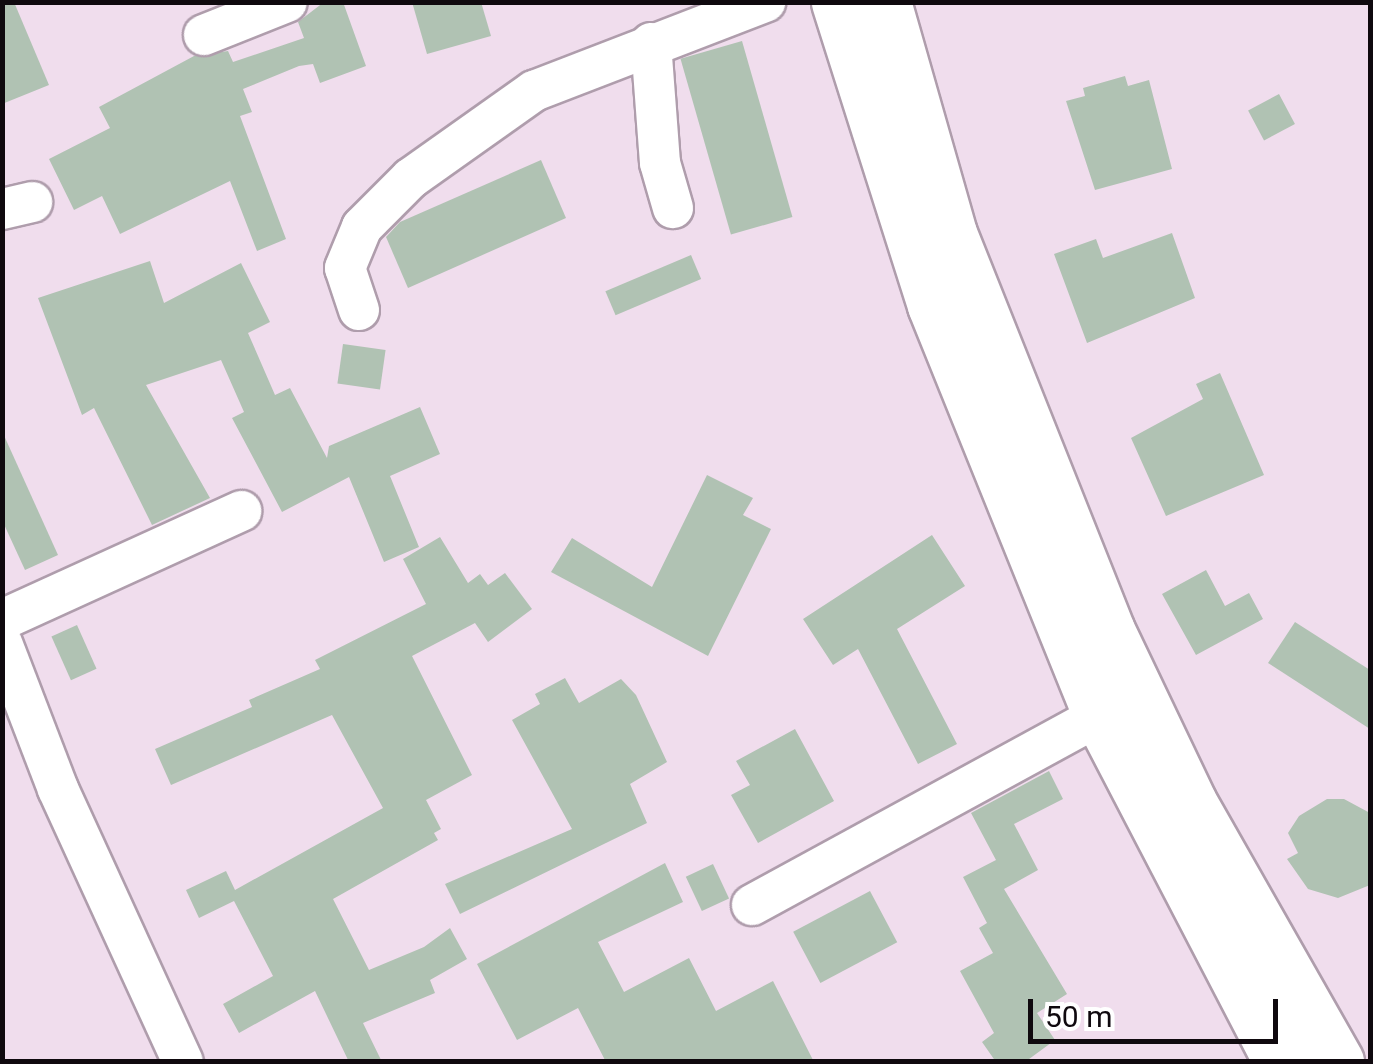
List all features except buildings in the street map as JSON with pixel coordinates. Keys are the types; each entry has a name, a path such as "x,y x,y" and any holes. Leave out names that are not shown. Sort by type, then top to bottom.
{"main road":[{"path":"838,2 935,305 1100,715 1282,1062"},
{"path":"884,2 949,234 1107,630 1189,803 1336,1062"}],"street":[{"path":"204,34 286,2"},
{"path":"359,310 345,268 362,227 411,178 534,91 764,2"},
{"path":"650,43 660,163 673,208"},
{"path":"2,620 240,511"},
{"path":"2,643 10,690 182,1062"},
{"path":"752,905 1100,715"}]}
